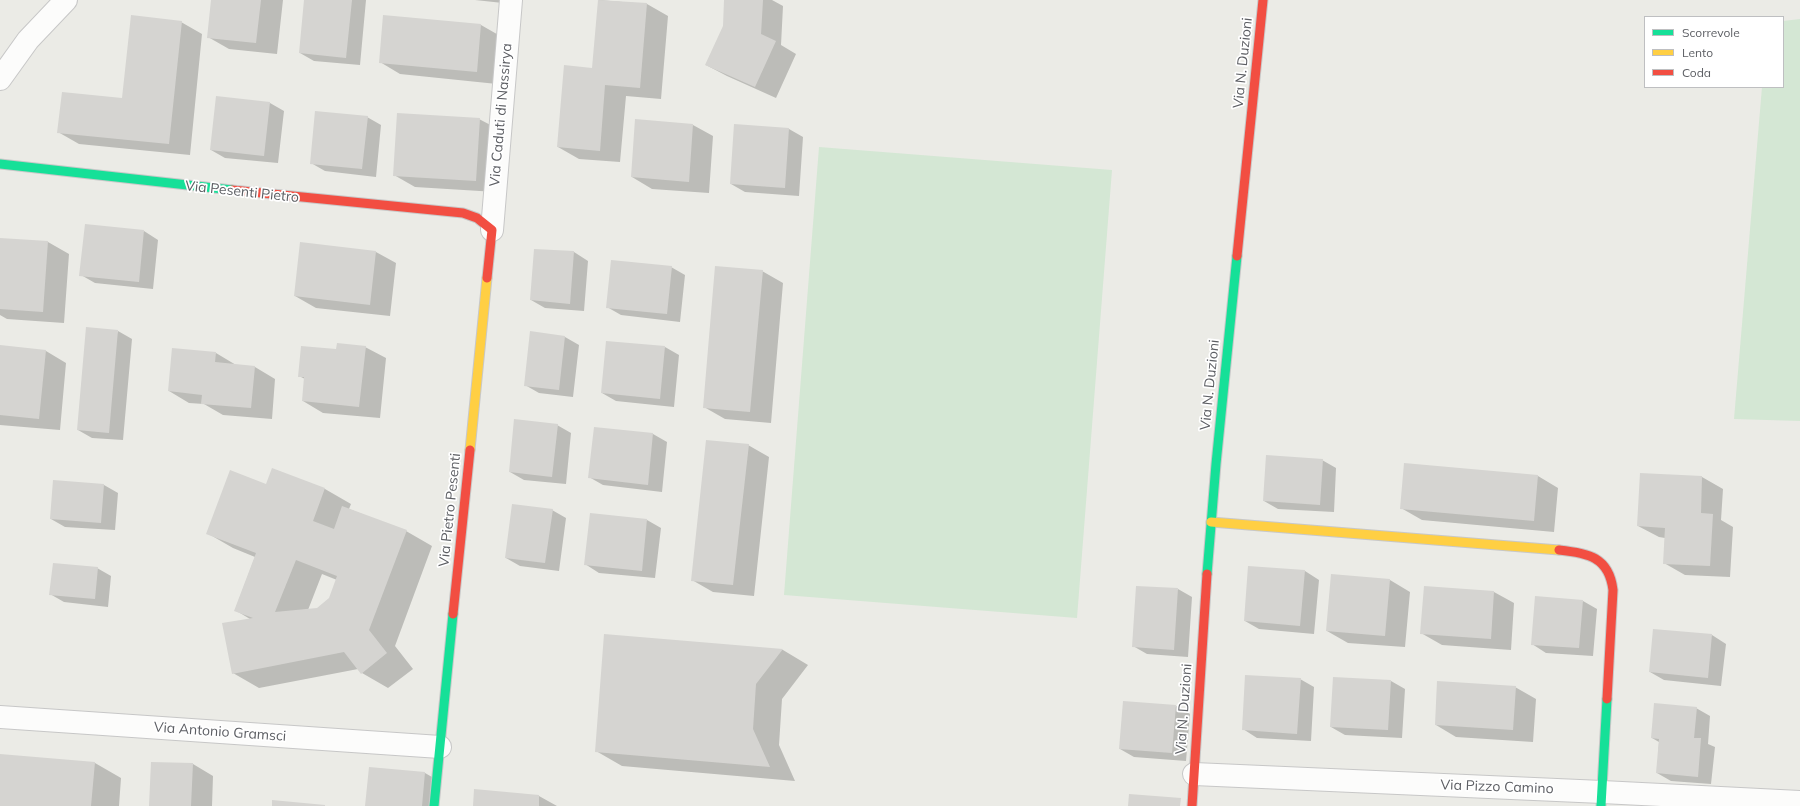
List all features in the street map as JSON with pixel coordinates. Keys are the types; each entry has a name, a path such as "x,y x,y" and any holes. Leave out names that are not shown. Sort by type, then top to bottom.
{"street":[{"path":"0,79 28,40 66,0"},
{"name":"Via Caduti di Nassirya","path":"487,225 511,0"},
{"name":"Via N. Duzioni","path":"1192,806 1211,522 1263,0"},
{"name":"Via Pesenti Pietro","path":"0,164 170,184 463,213 487,225"},
{"name":"Via Pietro Pesenti","path":"434,806 487,225"},
{"path":"1211,522 1578,552 1585,553 1603,563 1611,576 1613,590 1601,799"},
{"name":"Via Antonio Gramsci","path":"0,717 440,747"},
{"name":"Via Pizzo Camino","path":"1194,774 1601,799 1800,802"}],"green space":[{"path":"1800,19 1800,421 1734,419 1762,88 1784,88 1784,21"},
{"path":"819,147 1112,170 1077,618 784,595"}],"building":[{"path":"211,0 261,0 256,43 207,38"},
{"path":"304,0 352,0 346,58 299,53"},
{"path":"598,0 647,3 640,88 605,85 600,151 557,147 564,65 592,68"},
{"path":"724,0 763,0 761,34 776,41 755,87 705,65 723,26"},
{"path":"131,15 182,21 169,144 57,133 62,92 122,98"},
{"path":"383,15 481,24 477,72 379,63"},
{"path":"216,96 270,102 264,156 210,150"},
{"path":"315,111 368,116 362,169 310,164"},
{"path":"397,113 480,118 476,181 393,176"},
{"path":"635,119 693,124 689,182 631,177"},
{"path":"734,124 789,128 785,188 730,184"},
{"path":"85,224 144,230 139,282 79,276"},
{"path":"0,238 48,241 43,312 0,309"},
{"path":"300,242 376,251 370,305 294,296"},
{"path":"534,249 574,251 570,304 530,300"},
{"path":"611,260 672,266 667,314 606,308"},
{"path":"715,266 763,270 750,412 703,408"},
{"path":"86,327 118,330 109,433 77,430"},
{"path":"530,331 565,336 559,390 524,386"},
{"path":"606,341 665,346 660,399 601,393"},
{"path":"337,343 366,346 359,407 302,401 304,377 298,377 301,346 336,349"},
{"path":"0,345 46,350 39,419 0,415"},
{"path":"172,348 216,352 215,362 255,366 251,408 201,404 202,395 168,391"},
{"path":"514,419 558,424 552,477 509,472"},
{"path":"594,427 653,433 648,485 588,478"},
{"path":"706,440 749,444 733,585 691,581"},
{"path":"1266,455 1323,459 1320,505 1263,501"},
{"path":"1404,463 1538,475 1534,521 1400,509"},
{"path":"272,468 325,488 313,521 334,529 342,506 407,530 369,630 387,653 361,674 344,652 232,674 222,623 253,618 234,611 256,553 206,534 230,470 266,484","holes":["296,560 337,576 329,598 317,608 275,612"]},
{"path":"1640,473 1702,476 1701,513 1713,514 1710,566 1663,564 1665,528 1637,526"},
{"path":"53,480 104,484 101,523 50,519"},
{"path":"512,504 553,509 545,563 505,558"},
{"path":"590,513 647,519 642,571 584,565"},
{"path":"53,563 98,567 95,599 49,595"},
{"path":"1248,566 1305,570 1300,626 1244,621"},
{"path":"1331,574 1390,579 1385,636 1326,631"},
{"path":"1136,586 1178,588 1174,650 1132,647"},
{"path":"1424,586 1494,591 1491,639 1420,634"},
{"path":"1535,596 1583,600 1579,648 1531,645"},
{"path":"1653,629 1712,634 1708,678 1649,672"},
{"path":"604,634 783,649 756,684 753,729 770,767 595,752"},
{"path":"1245,675 1301,678 1297,734 1242,730"},
{"path":"1333,677 1391,680 1388,730 1330,727"},
{"path":"1437,681 1516,686 1513,730 1435,725"},
{"path":"1123,701 1176,705 1172,753 1119,749"},
{"path":"1654,703 1697,707 1694,738 1701,738 1698,777 1656,773 1659,739 1651,738"},
{"path":"0,754 95,762 91,806 0,806"},
{"path":"151,762 193,763 191,806 149,806"},
{"path":"369,767 425,772 422,806 365,806"},
{"path":"474,789 539,795 539,806 473,806"},
{"path":"1129,794 1181,798 1180,806 1128,806"},
{"path":"272,800 325,805 325,806 272,806"}],"traffic: fast":[{"path":"0,164 232,190"},
{"path":"1207,574 1216,464 1237,256"},
{"path":"434,806 453,614"},
{"path":"1601,806 1607,699"}],"traffic: slow":[{"path":"470,450 487,278"},
{"path":"1211,522 1559,550"}],"traffic: jam":[{"path":"1237,256 1263,0"},
{"path":"232,190 463,213 477,218 492,230 487,278"},
{"path":"453,614 470,450"},
{"path":"1559,550 1588,555 1602,564 1607,570 1611,579 1613,590 1607,699"},
{"path":"1192,806 1207,574"}]}
